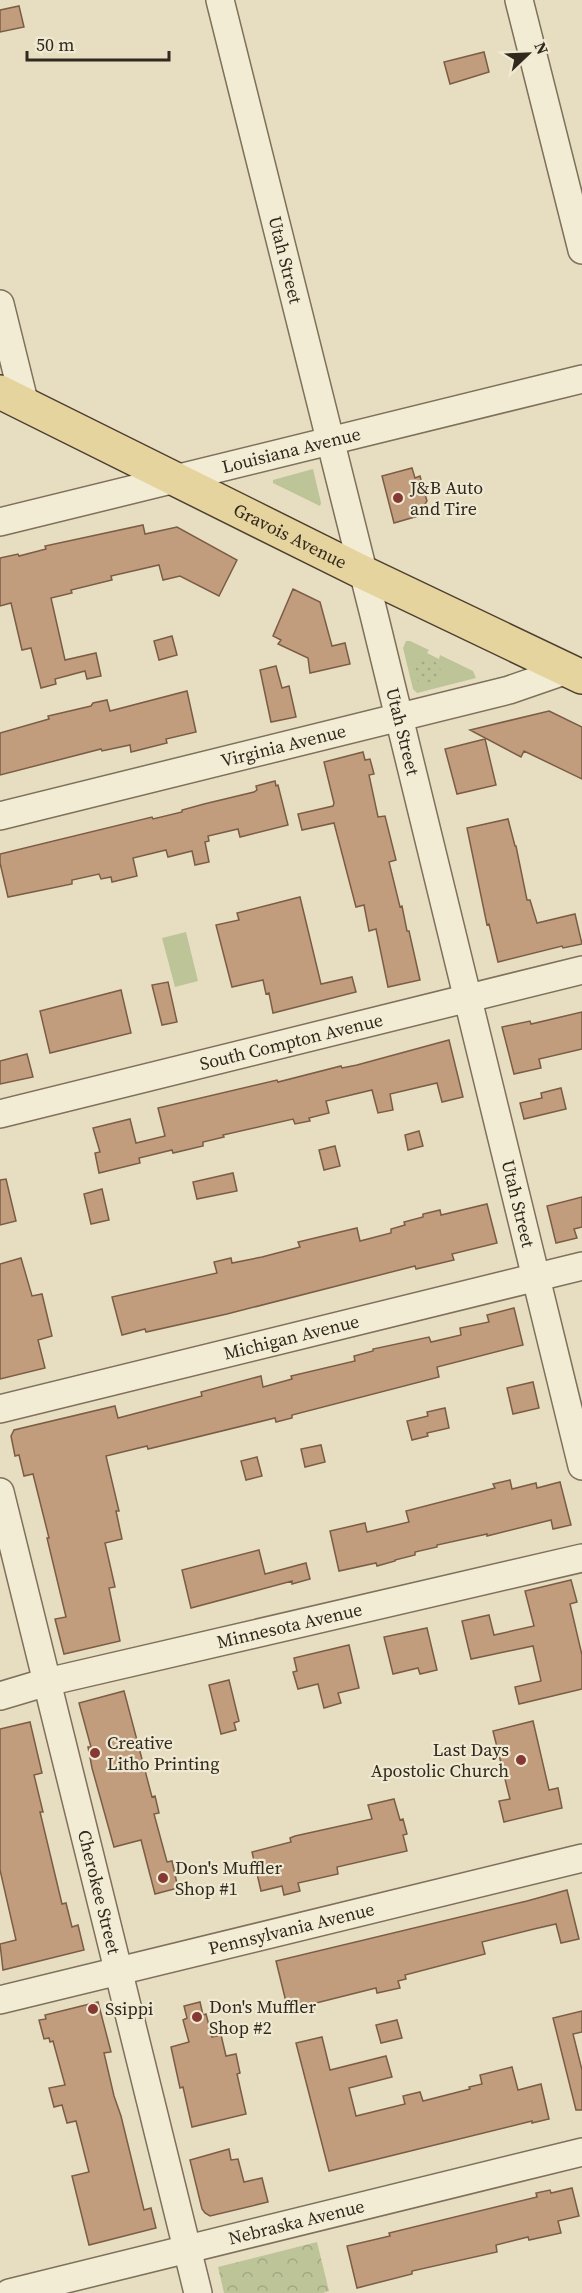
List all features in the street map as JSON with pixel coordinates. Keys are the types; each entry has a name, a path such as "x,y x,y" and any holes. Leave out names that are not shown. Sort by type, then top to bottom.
{"main road":[{"name":"Gravois Avenue","path":"12,399 176,478 362,572 574,673"}],"street":[{"name":"Utah Street","path":"220,0 582,1466"},
{"path":"519,0 582,250"},
{"path":"0,304 12,399"},
{"name":"Louisiana Avenue","path":"0,522 582,379"},
{"name":"Virginia Avenue","path":"0,816 574,673"},
{"name":"South Compton Avenue","path":"0,1114 582,970"},
{"name":"Michigan Avenue","path":"0,1409 582,1266"},
{"name":"Cherokee Street","path":"0,1492 198,2293"},
{"name":"Minnesota Avenue","path":"0,1696 47,1682 582,1558"},
{"name":"Pennsylvania Avenue","path":"0,2000 582,1858"},
{"name":"Nebraska Avenue","path":"9,2293 582,2152"}],"green space":[{"path":"313,469 320,506 273,483 273,480"},
{"path":"406,641 429,650 427,653 439,659 440,655 473,671 476,678 417,693 413,689 403,648"},
{"path":"428,660 437,664 441,673 437,682 428,686 419,682 415,673 419,664"},
{"path":"186,932 198,981 175,987 162,938"},
{"path":"317,2242 329,2291 322,2293 224,2293 218,2267"}],"building":[{"path":"19,6 24,27 0,32 0,10"},
{"path":"484,52 489,72 450,84 444,62"},
{"path":"412,468 415,478 420,476 427,501 418,516 394,523 382,476"},
{"path":"143,525 145,534 177,527 237,560 219,596 180,576 163,580 159,565 111,576 112,580 71,590 72,593 51,598 65,660 96,653 101,676 87,679 85,671 55,679 56,684 41,688 31,648 22,650 11,603 0,606 0,558 18,554 19,556 46,549 45,546"},
{"path":"293,589 320,602 332,646 345,643 350,664 310,673 308,658 278,644 281,640 273,636"},
{"path":"172,636 177,655 159,660 154,641"},
{"path":"276,666 282,688 289,686 296,717 271,722 260,670"},
{"path":"187,691 196,732 166,739 167,743 131,752 130,745 102,751 101,749 0,775 0,733 49,719 48,716 91,706 93,703 107,700 110,711"},
{"path":"549,711 582,727 582,779 524,751 521,757 470,730"},
{"path":"485,739 496,785 457,794 445,749"},
{"path":"363,752 365,760 370,759 374,774 369,775 378,817 385,816 396,860 389,862 400,907 402,906 407,931 409,931 420,980 388,987 376,929 369,931 364,905 356,907 334,823 302,830 298,814 333,806 324,762"},
{"path":"275,781 288,825 240,837 238,829 208,836 209,841 205,842 209,862 195,865 192,851 168,857 166,850 133,858 137,876 112,882 111,877 101,879 99,874 72,880 72,884 8,897 0,854 152,817 153,819 182,812 182,810 254,792 257,790 256,786"},
{"path":"508,819 527,900 530,900 537,923 575,914 582,944 563,948 562,946 498,962 489,924 487,925 467,828"},
{"path":"300,897 321,984 352,977 356,992 273,1013 269,993 266,994 263,980 232,987 216,925 239,920 237,913"},
{"path":"168,982 177,1022 162,1025 152,985"},
{"path":"121,990 131,1033 50,1053 40,1011"},
{"path":"582,1012 582,1049 539,1059 541,1068 514,1074 502,1027 530,1021 531,1024"},
{"path":"449,1040 463,1097 442,1102 437,1083 390,1094 393,1110 378,1113 372,1090 326,1101 329,1113 309,1118 310,1121 295,1124 293,1119 223,1135 224,1137 203,1142 203,1146 139,1158 140,1163 99,1173 95,1153 100,1152 93,1128 130,1119 136,1143 165,1136 158,1108 341,1066 342,1068 357,1065"},
{"path":"27,1054 33,1077 0,1084 0,1061"},
{"path":"561,1088 566,1109 524,1119 520,1103 542,1098 541,1093"},
{"path":"419,1131 423,1146 408,1150 405,1135"},
{"path":"335,1146 340,1166 324,1170 319,1150"},
{"path":"233,1173 237,1191 197,1199 193,1182"},
{"path":"6,1179 16,1221 0,1225 0,1180"},
{"path":"102,1189 109,1220 91,1224 84,1194"},
{"path":"582,1197 582,1227 574,1229 577,1238 556,1243 547,1206"},
{"path":"487,1204 497,1243 452,1254 454,1260 416,1269 415,1266 227,1314 122,1335 112,1297 217,1273 214,1262 231,1258 232,1263 262,1257 300,1247 298,1242 357,1228 360,1241 391,1233 391,1229 405,1225 404,1222 423,1217 423,1214 440,1210 441,1215"},
{"path":"21,1258 32,1296 42,1294 52,1336 38,1340 45,1368 0,1379 0,1264"},
{"path":"514,1308 523,1345 437,1367 439,1377 292,1415 292,1418 276,1422 275,1418 148,1449 147,1446 106,1456 119,1511 116,1511 122,1539 105,1543 115,1587 109,1588 120,1641 64,1654 55,1619 66,1617 47,1538 49,1538 33,1474 24,1476 19,1455 15,1456 11,1436 14,1430 115,1406 118,1418 202,1396 201,1392 261,1376 263,1387 292,1379 291,1376 355,1361 354,1356 373,1351 373,1349 429,1337 431,1342 461,1335 460,1328 489,1322 487,1315"},
{"path":"533,1382 539,1408 513,1414 507,1388"},
{"path":"445,1408 449,1428 427,1433 428,1436 412,1440 407,1421 428,1416 427,1412"},
{"path":"321,1445 325,1462 305,1467 301,1449"},
{"path":"257,1457 262,1476 246,1480 241,1461"},
{"path":"510,1480 512,1489 536,1483 537,1488 560,1482 571,1525 553,1529 551,1520 487,1536 487,1534 437,1545 437,1547 415,1552 415,1555 377,1566 376,1563 339,1571 330,1531 365,1523 367,1532 409,1522 406,1511 495,1488 493,1484"},
{"path":"259,1550 265,1574 306,1563 310,1579 292,1584 292,1581 191,1608 182,1570"},
{"path":"571,1580 577,1602 570,1604 582,1655 582,1689 519,1704 515,1687 541,1681 533,1646 471,1659 462,1621 489,1615 494,1635 534,1626 525,1591"},
{"path":"427,1628 437,1670 420,1674 418,1668 393,1674 384,1637"},
{"path":"349,1645 359,1688 338,1693 341,1703 324,1708 318,1684 298,1689 293,1672 297,1671 294,1658"},
{"path":"229,1680 239,1721 234,1723 236,1730 221,1734 209,1685"},
{"path":"124,1691 152,1797 155,1796 159,1813 154,1814 167,1862 172,1861 178,1888 155,1894 141,1840 114,1847 92,1768 88,1747 91,1747 79,1703"},
{"name":"Last Days Apostolic Church","path":"533,1721 549,1790 558,1788 562,1808 504,1822 499,1801 510,1799 493,1731"},
{"path":"30,1722 42,1773 34,1775 43,1812 40,1812 62,1904 66,1903 72,1927 78,1925 84,1950 3,1970 0,1944 16,1940 0,1870 0,1729"},
{"path":"394,1799 407,1834 403,1835 407,1851 337,1867 338,1874 298,1883 300,1891 284,1895 282,1886 261,1891 252,1852 291,1842 290,1838 295,1836 372,1819 368,1805"},
{"path":"567,1890 579,1939 561,1943 556,1924 534,1929 482,1942 485,1954 405,1975 406,1979 398,1981 400,1988 377,1993 376,1988 312,2004 314,2009 297,2013 296,2008 288,2010 276,1961"},
{"path":"98,2002 111,2052 104,2053 114,2096 144,2210 151,2208 156,2228 89,2245 72,2176 89,2172 76,2121 67,2123 62,2105 54,2107 49,2088 65,2085 53,2041 50,2042 49,2038 44,2039 39,2020 46,2019 45,2015"},
{"path":"200,2002 212,2037 221,2035 226,2056 236,2054 240,2073 237,2074 246,2114 192,2127 171,2047 189,2042 183,2020 187,2018 184,2006"},
{"path":"582,2011 582,2032 573,2034 582,2070 582,2110 576,2110 553,2018"},
{"path":"397,2020 402,2038 381,2043 376,2025"},
{"path":"322,2037 330,2070 386,2056 392,2077 349,2088 356,2116 405,2104 403,2096 420,2092 423,2101 470,2089 469,2087 482,2084 480,2075 512,2067 518,2090 541,2084 549,2119 532,2123 532,2121 329,2171 296,2043"},
{"path":"229,2149 231,2160 238,2159 244,2182 262,2178 268,2202 210,2216 202,2209 190,2160"},
{"path":"572,2188 579,2216 558,2221 561,2233 529,2240 528,2237 496,2245 497,2252 412,2271 412,2274 357,2288 347,2246 390,2236 389,2233 537,2197 536,2193 550,2190 551,2193"}],"place":[{"name":"J&B Auto and Tire","path":"398,498"},
{"name":"Creative Litho Printing","path":"95,1753"},
{"name":"Last Days Apostolic Church","path":"521,1760"},
{"name":"Don's Muffler Shop #1","path":"163,1878"},
{"name":"Ssippi","path":"93,2009"},
{"name":"Don's Muffler Shop #2","path":"197,2017"}]}
